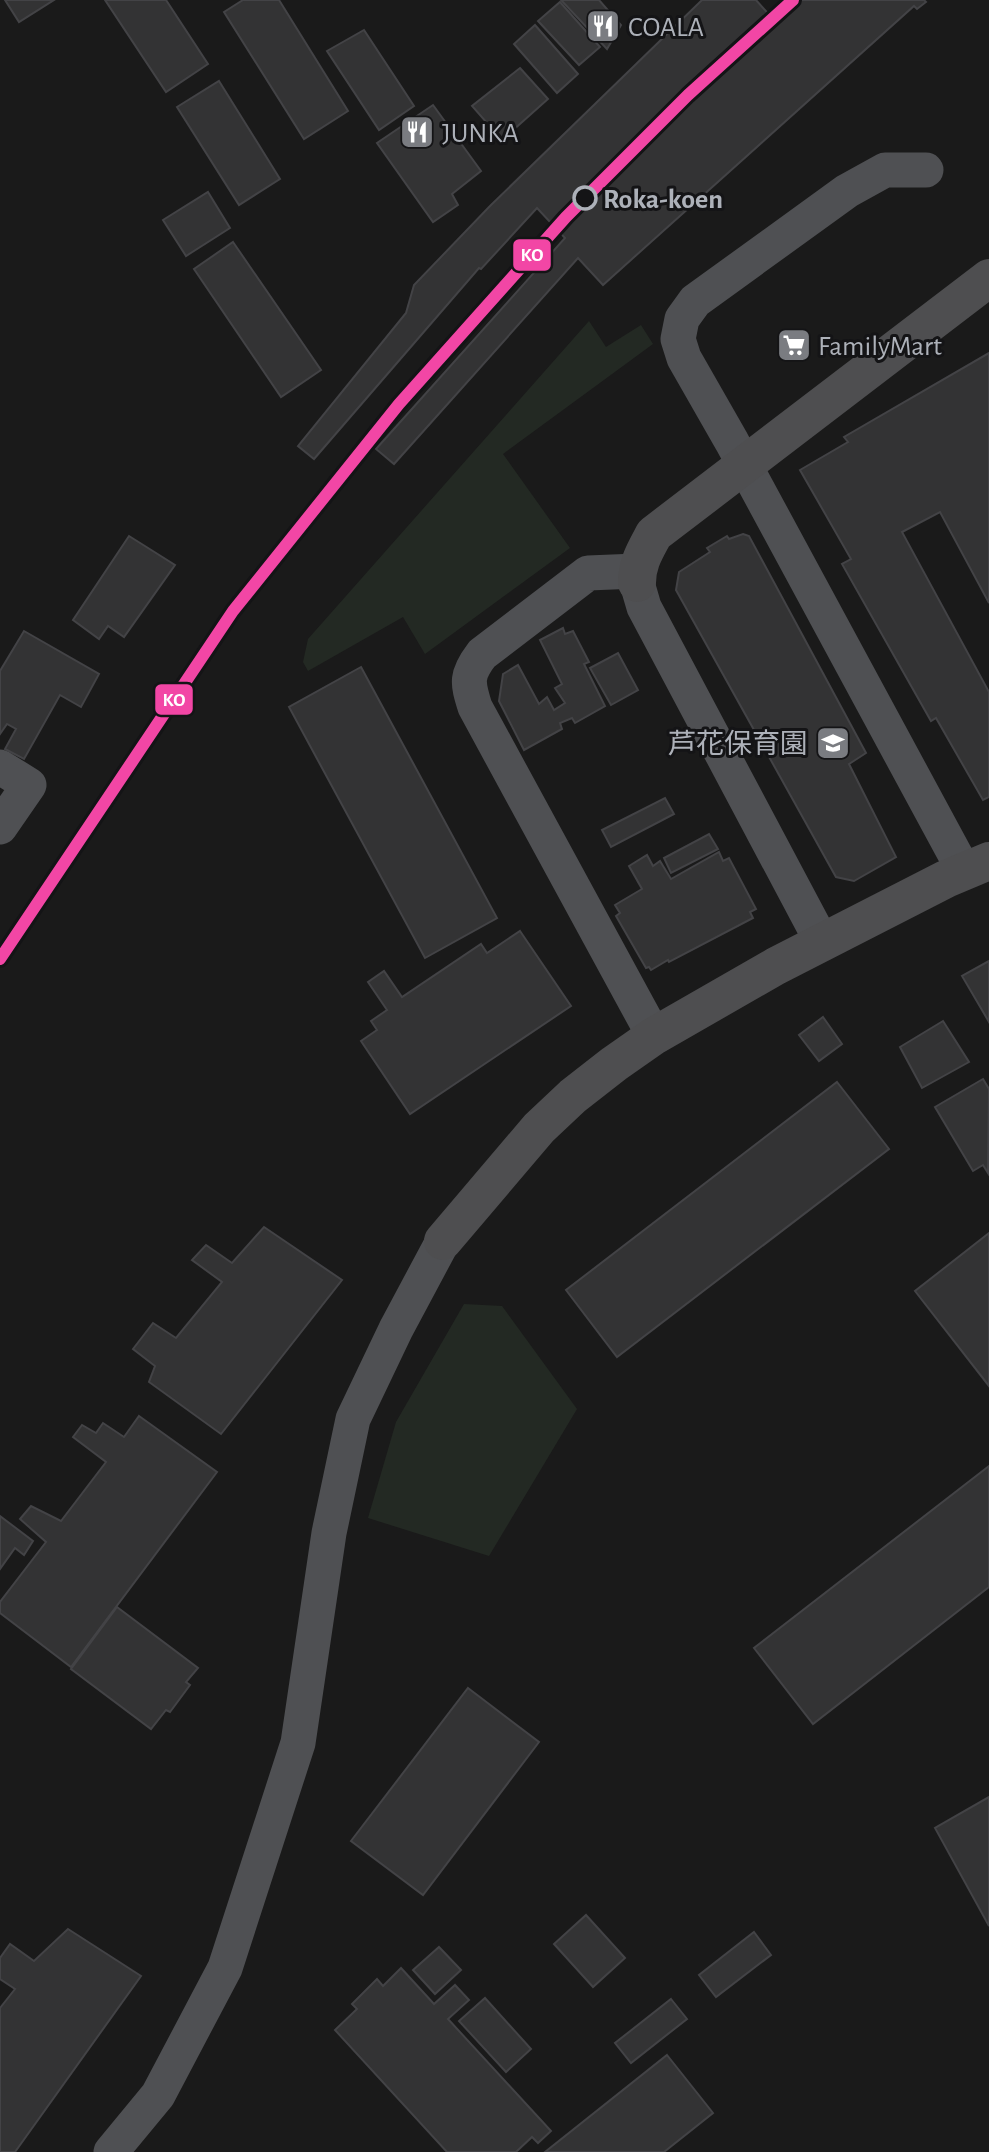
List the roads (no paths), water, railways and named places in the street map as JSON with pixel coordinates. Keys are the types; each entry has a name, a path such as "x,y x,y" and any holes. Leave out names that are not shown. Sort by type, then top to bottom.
{"street":[{"path":"111,2152 158,2095 225,1968 299,1743 329,1532 353,1419 396,1329 443,1241 506,1165 548,1120 573,1096 654,1036 714,1000 822,942 976,866 745,466 684,358 678,339 682,319 695,301 847,191 885,170 926,170"},
{"path":"822,942 644,607 637,577 641,557 654,534 989,278"},
{"path":"637,577 588,573 482,654 471,668 468,685 482,719 654,1036"},
{"path":"0,767 29,785 0,827"}],"place":[{"name":"COALA","path":"603,26"},
{"name":"JUNKA","path":"417,132"},
{"name":"Roka-koen","path":"585,198"},
{"name":"FamilyMart","path":"794,345"},
{"name":"芦花保育園","path":"833,743"}]}
